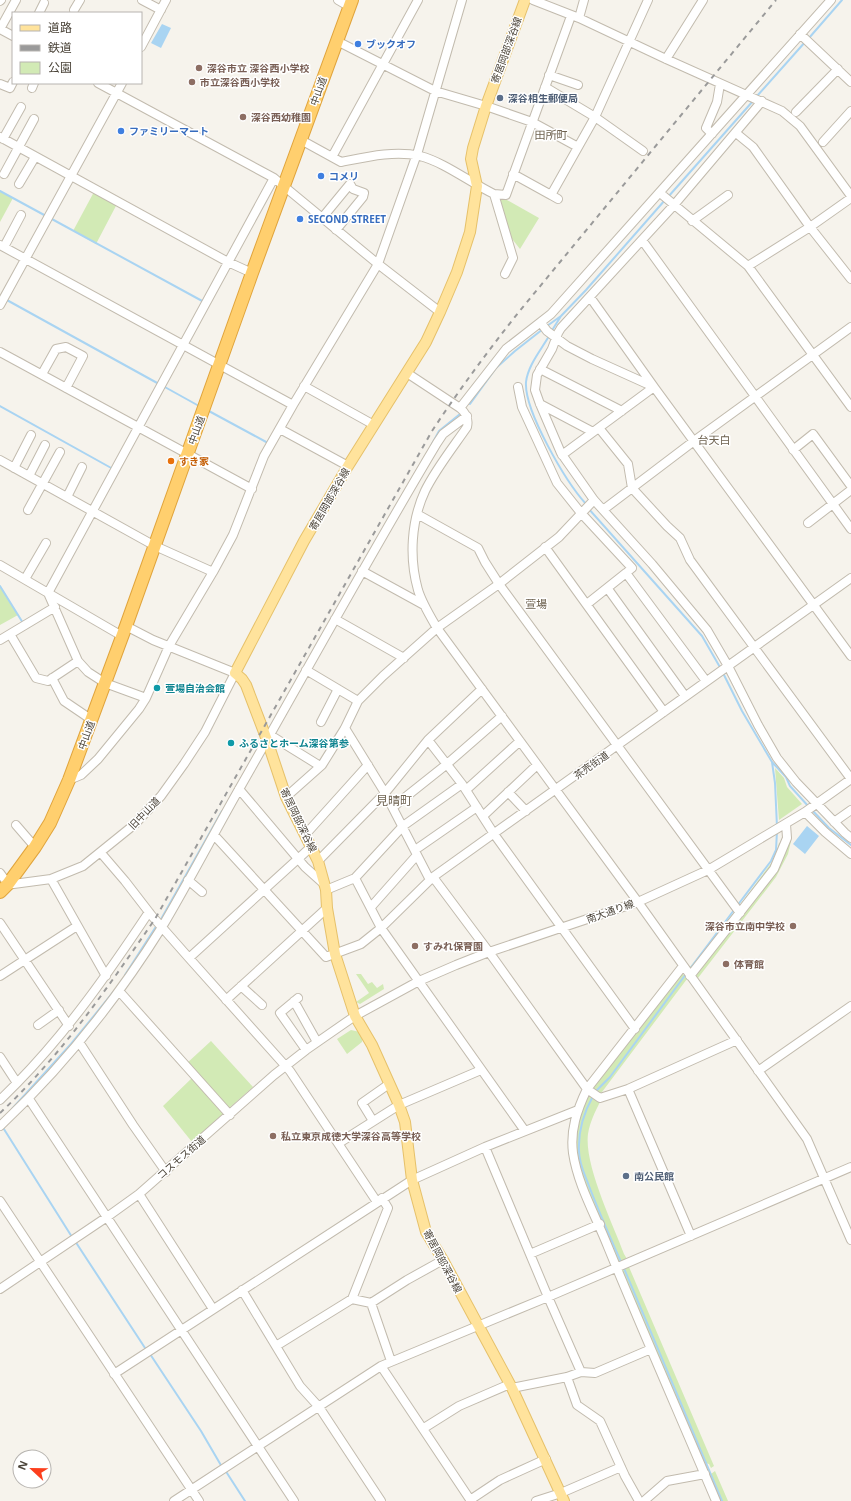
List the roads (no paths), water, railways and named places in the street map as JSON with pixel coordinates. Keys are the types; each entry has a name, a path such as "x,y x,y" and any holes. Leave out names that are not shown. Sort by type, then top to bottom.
{"highway":[{"name":"中山道","path":"3,888 35,847 50,823 70,780 252,273 351,3"}],"main road":[{"name":"寄居岡部深谷線","path":"525,0 486,106 473,148 471,160 477,186 470,232 457,272 440,312 426,342 348,466 304,542 235,673 246,685 269,738 286,797 318,861 325,887 335,954 355,1016 372,1045 405,1122 412,1180 426,1232 443,1260 511,1386 563,1497"}],"street":[{"path":"12,35 0,29 16,0"},
{"path":"74,10 80,0"},
{"path":"142,0 161,10"},
{"path":"142,45 166,0"},
{"path":"338,0 351,3"},
{"path":"332,157 418,0"},
{"path":"70,780 81,775 98,759 139,709 146,698 169,646 233,535 264,456 293,404 378,264 416,156 462,0"},
{"path":"533,0 575,17 711,80 782,110 800,126 851,197 810,227 748,266"},
{"path":"301,140 341,162 404,154 416,156 439,163 477,186 494,194 506,195 545,87 575,17 584,0"},
{"path":"513,174 554,197 578,147 595,117 648,0"},
{"path":"666,59 703,0"},
{"path":"831,0 661,193 551,314 548,330 552,349 537,375 535,390 562,455 593,501 652,564 707,630 777,758 816,804 851,838"},
{"path":"40,12 44,3"},
{"path":"801,35 851,82"},
{"path":"337,41 435,91 486,106 532,122 578,147"},
{"path":"796,112 838,69"},
{"path":"550,75 578,85"},
{"path":"0,84 10,88 12,84"},
{"path":"100,84 274,178 378,264 440,312"},
{"path":"0,305 122,84"},
{"path":"712,134 706,128 717,102 720,84"},
{"path":"545,87 595,117 643,151"},
{"path":"460,408 506,349 548,330 561,328 642,240 736,133 762,101"},
{"path":"21,107 1,138 228,262 252,273"},
{"path":"823,142 851,110"},
{"path":"4,174 34,119"},
{"path":"736,133 753,147 810,227 851,279"},
{"path":"20,184 35,156"},
{"path":"48,593 274,178"},
{"path":"322,218 350,184 353,189 364,193 336,230"},
{"path":"661,193 692,221 748,266 851,407"},
{"path":"494,194 513,258 505,274"},
{"path":"692,221 728,195"},
{"path":"21,215 2,246 293,404"},
{"path":"642,240 851,529"},
{"path":"590,297 851,656"},
{"path":"603,510 694,441 851,327"},
{"path":"548,330 567,346 654,387"},
{"path":"42,374 56,349 66,346 83,356 66,388"},
{"path":"0,352 252,489"},
{"path":"540,369 622,411"},
{"path":"406,373 460,408 468,419 467,427 426,491 417,514 412,551 418,590 424,605 437,628 638,902 807,1138 851,1238"},
{"path":"304,386 374,425"},
{"path":"518,387 522,406 557,482 632,568 608,589 587,604"},
{"path":"562,455 654,387"},
{"path":"540,404 596,430 628,464 632,488 680,538 690,560 851,779"},
{"path":"0,1126 29,1099 79,1042 119,991 162,927 269,738 334,619 443,434 467,416"},
{"path":"280,429 348,466"},
{"path":"793,450 813,434 851,486"},
{"path":"14,468 31,435"},
{"path":"29,476 45,445"},
{"path":"28,510 60,452"},
{"path":"0,460 154,546 213,572"},
{"path":"67,497 82,467"},
{"path":"808,523 851,490"},
{"path":"286,797 320,766 345,728 358,701 437,628 500,584 558,537 593,501"},
{"path":"417,514 478,548 485,562 500,584 740,913"},
{"path":"25,580 46,543"},
{"path":"545,547 664,712"},
{"path":"0,565 48,593 124,631 169,646 235,673"},
{"path":"362,571 424,605"},
{"path":"626,574 706,681"},
{"name":"茶売街道","path":"335,954 355,947 381,928 432,879 618,746 718,672 755,648 851,578"},
{"path":"608,589 685,696"},
{"path":"48,593 78,662 88,672 105,682 146,698"},
{"path":"0,640 55,607"},
{"path":"334,619 404,658"},
{"path":"10,634 36,678 48,681 78,662"},
{"path":"306,670 358,701"},
{"name":"旧中山道","path":"3,888 51,879 83,866 135,824 161,796 199,741 235,673"},
{"path":"52,678 64,701 92,720"},
{"path":"321,722 338,689"},
{"path":"318,861 385,793 428,740 482,689"},
{"path":"393,807 447,764 502,716"},
{"path":"345,728 385,793 432,879 489,952 588,1091 600,1098 628,1089 737,1040"},
{"path":"269,738 320,766"},
{"path":"428,740 464,787 494,834 636,1029"},
{"path":"239,789 298,859 325,887 355,878 403,826 464,787 520,741"},
{"path":"483,816 537,764"},
{"path":"305,835 368,765"},
{"name":"南大通り線","path":"355,1016 419,981 489,952 638,902 708,870 805,812 851,779"},
{"path":"508,792 526,811"},
{"path":"371,907 416,852 477,807"},
{"path":"834,822 851,810"},
{"path":"805,812 825,832 851,854"},
{"path":"690,976 774,869 787,838 786,824"},
{"path":"16,825 35,847"},
{"path":"214,835 326,957 335,954"},
{"path":"189,958 311,847"},
{"path":"101,853 189,958 286,1065 379,1200 388,1208 352,1299 276,1346"},
{"path":"0,873 3,888"},
{"path":"355,878 381,928 525,1131"},
{"path":"51,879 106,976"},
{"path":"188,880 202,892"},
{"path":"226,1000 303,932 327,908"},
{"path":"0,1100 43,1056 69,1026 106,976 149,912"},
{"path":"0,923 69,1026"},
{"path":"0,976 77,926"},
{"path":"683,966 588,1091 578,1110 574,1123 572,1141 578,1177 600,1224 616,1266 716,1501"},
{"path":"241,986 262,1005"},
{"path":"119,991 230,1115"},
{"path":"306,1050 280,1013 296,1000 317,1042"},
{"path":"758,1071 851,1006"},
{"path":"38,1025 59,1010"},
{"name":"コスモス街道","path":"0,1290 108,1218 166,1172 286,1065 355,1016"},
{"path":"79,1042 133,1125 166,1172"},
{"path":"0,1057 17,1083"},
{"path":"339,1143 399,1105 481,1070"},
{"path":"373,1121 362,1103 389,1084"},
{"path":"628,1089 691,1236"},
{"path":"29,1099 294,1501"},
{"path":"114,1374 379,1200 412,1180 485,1147 578,1110"},
{"path":"485,1147 581,1372"},
{"path":"174,1501 381,1366 477,1325 548,1297 616,1266 691,1236 851,1167"},
{"path":"139,1194 213,1309"},
{"path":"0,1201 199,1501"},
{"path":"530,1254 600,1224"},
{"path":"352,1299 371,1303 407,1280 443,1260"},
{"path":"242,1290 300,1386 319,1407 382,1501"},
{"path":"371,1303 392,1361"},
{"path":"424,1428 459,1406 511,1386 568,1376 581,1372 595,1373 652,1349"},
{"path":"381,1366 471,1500 500,1480 546,1459"},
{"path":"568,1376 577,1405 600,1421 621,1467 639,1501"},
{"path":"536,1501 563,1497 621,1467"},
{"path":"644,1501 667,1482 705,1474"}],"water":[{"path":"162,24 171,28 161,48 151,43"},
{"path":"807,826 819,836 805,854 793,844"}],"waterway":[{"path":"809,38 842,0"},
{"path":"757,96 806,41"},
{"path":"668,197 753,101"},
{"path":"0,191 46,216"},
{"path":"547,326 561,316 586,290 665,200"},
{"path":"50,218 204,302"},
{"path":"5,299 159,384"},
{"path":"551,332 561,316"},
{"path":"470,404 496,368 543,329"},
{"path":"549,336 529,370 526,382 527,395 539,428 548,446 568,480 586,504"},
{"path":"163,386 199,406"},
{"path":"0,406 113,469"},
{"path":"207,410 268,443"},
{"path":"431,446 439,431 460,414"},
{"path":"588,508 702,636 721,669"},
{"path":"0,586 23,623"},
{"path":"723,673 742,711 772,762 786,777 790,786 809,807"},
{"path":"772,762 775,783 777,827"},
{"path":"812,810 829,828 851,845"},
{"path":"160,921 222,811"},
{"path":"737,906 771,861 776,850 777,831"},
{"path":"689,970 734,910"},
{"path":"125,975 157,925"},
{"path":"595,1092 610,1077 686,974"},
{"path":"12,1109 71,1044 115,990"},
{"path":"593,1096 586,1109 580,1130 579,1156 584,1174 621,1262"},
{"path":"2,1126 72,1237"},
{"path":"75,1241 147,1351"},
{"path":"623,1266 722,1501"},
{"path":"150,1354 201,1431 222,1467"},
{"path":"225,1470 245,1501"}],"railway":[{"path":"0,1113 43,1068 83,1020 155,919 432,431 485,356 518,313 776,0"}],"place":[{"name":"ブックオフ","path":"358,44"},
{"name":"深谷市立 深谷西小学校","path":"199,68"},
{"name":"市立深谷西小学校","path":"192,82"},
{"name":"深谷相生郵便局","path":"500,98"},
{"name":"深谷西幼稚園","path":"243,117"},
{"name":"ファミリーマート","path":"121,131"},
{"name":"コメリ","path":"321,176"},
{"name":"SECOND STREET","path":"300,219"},
{"name":"すき家","path":"171,461"},
{"name":"萱場自治会館","path":"157,688"},
{"name":"ふるさとホーム深谷第参","path":"231,743"},
{"name":"深谷市立南中学校","path":"793,926"},
{"name":"すみれ保育園","path":"415,946"},
{"name":"体育館","path":"726,964"},
{"name":"私立東京成徳大学深谷高等学校","path":"273,1136"},
{"name":"南公民館","path":"626,1176"}],"district":[{"name":"田所町","path":"551,134"},
{"name":"台天白","path":"714,439"},
{"name":"萱場","path":"536,603"},
{"name":"見晴町","path":"394,800"}]}
